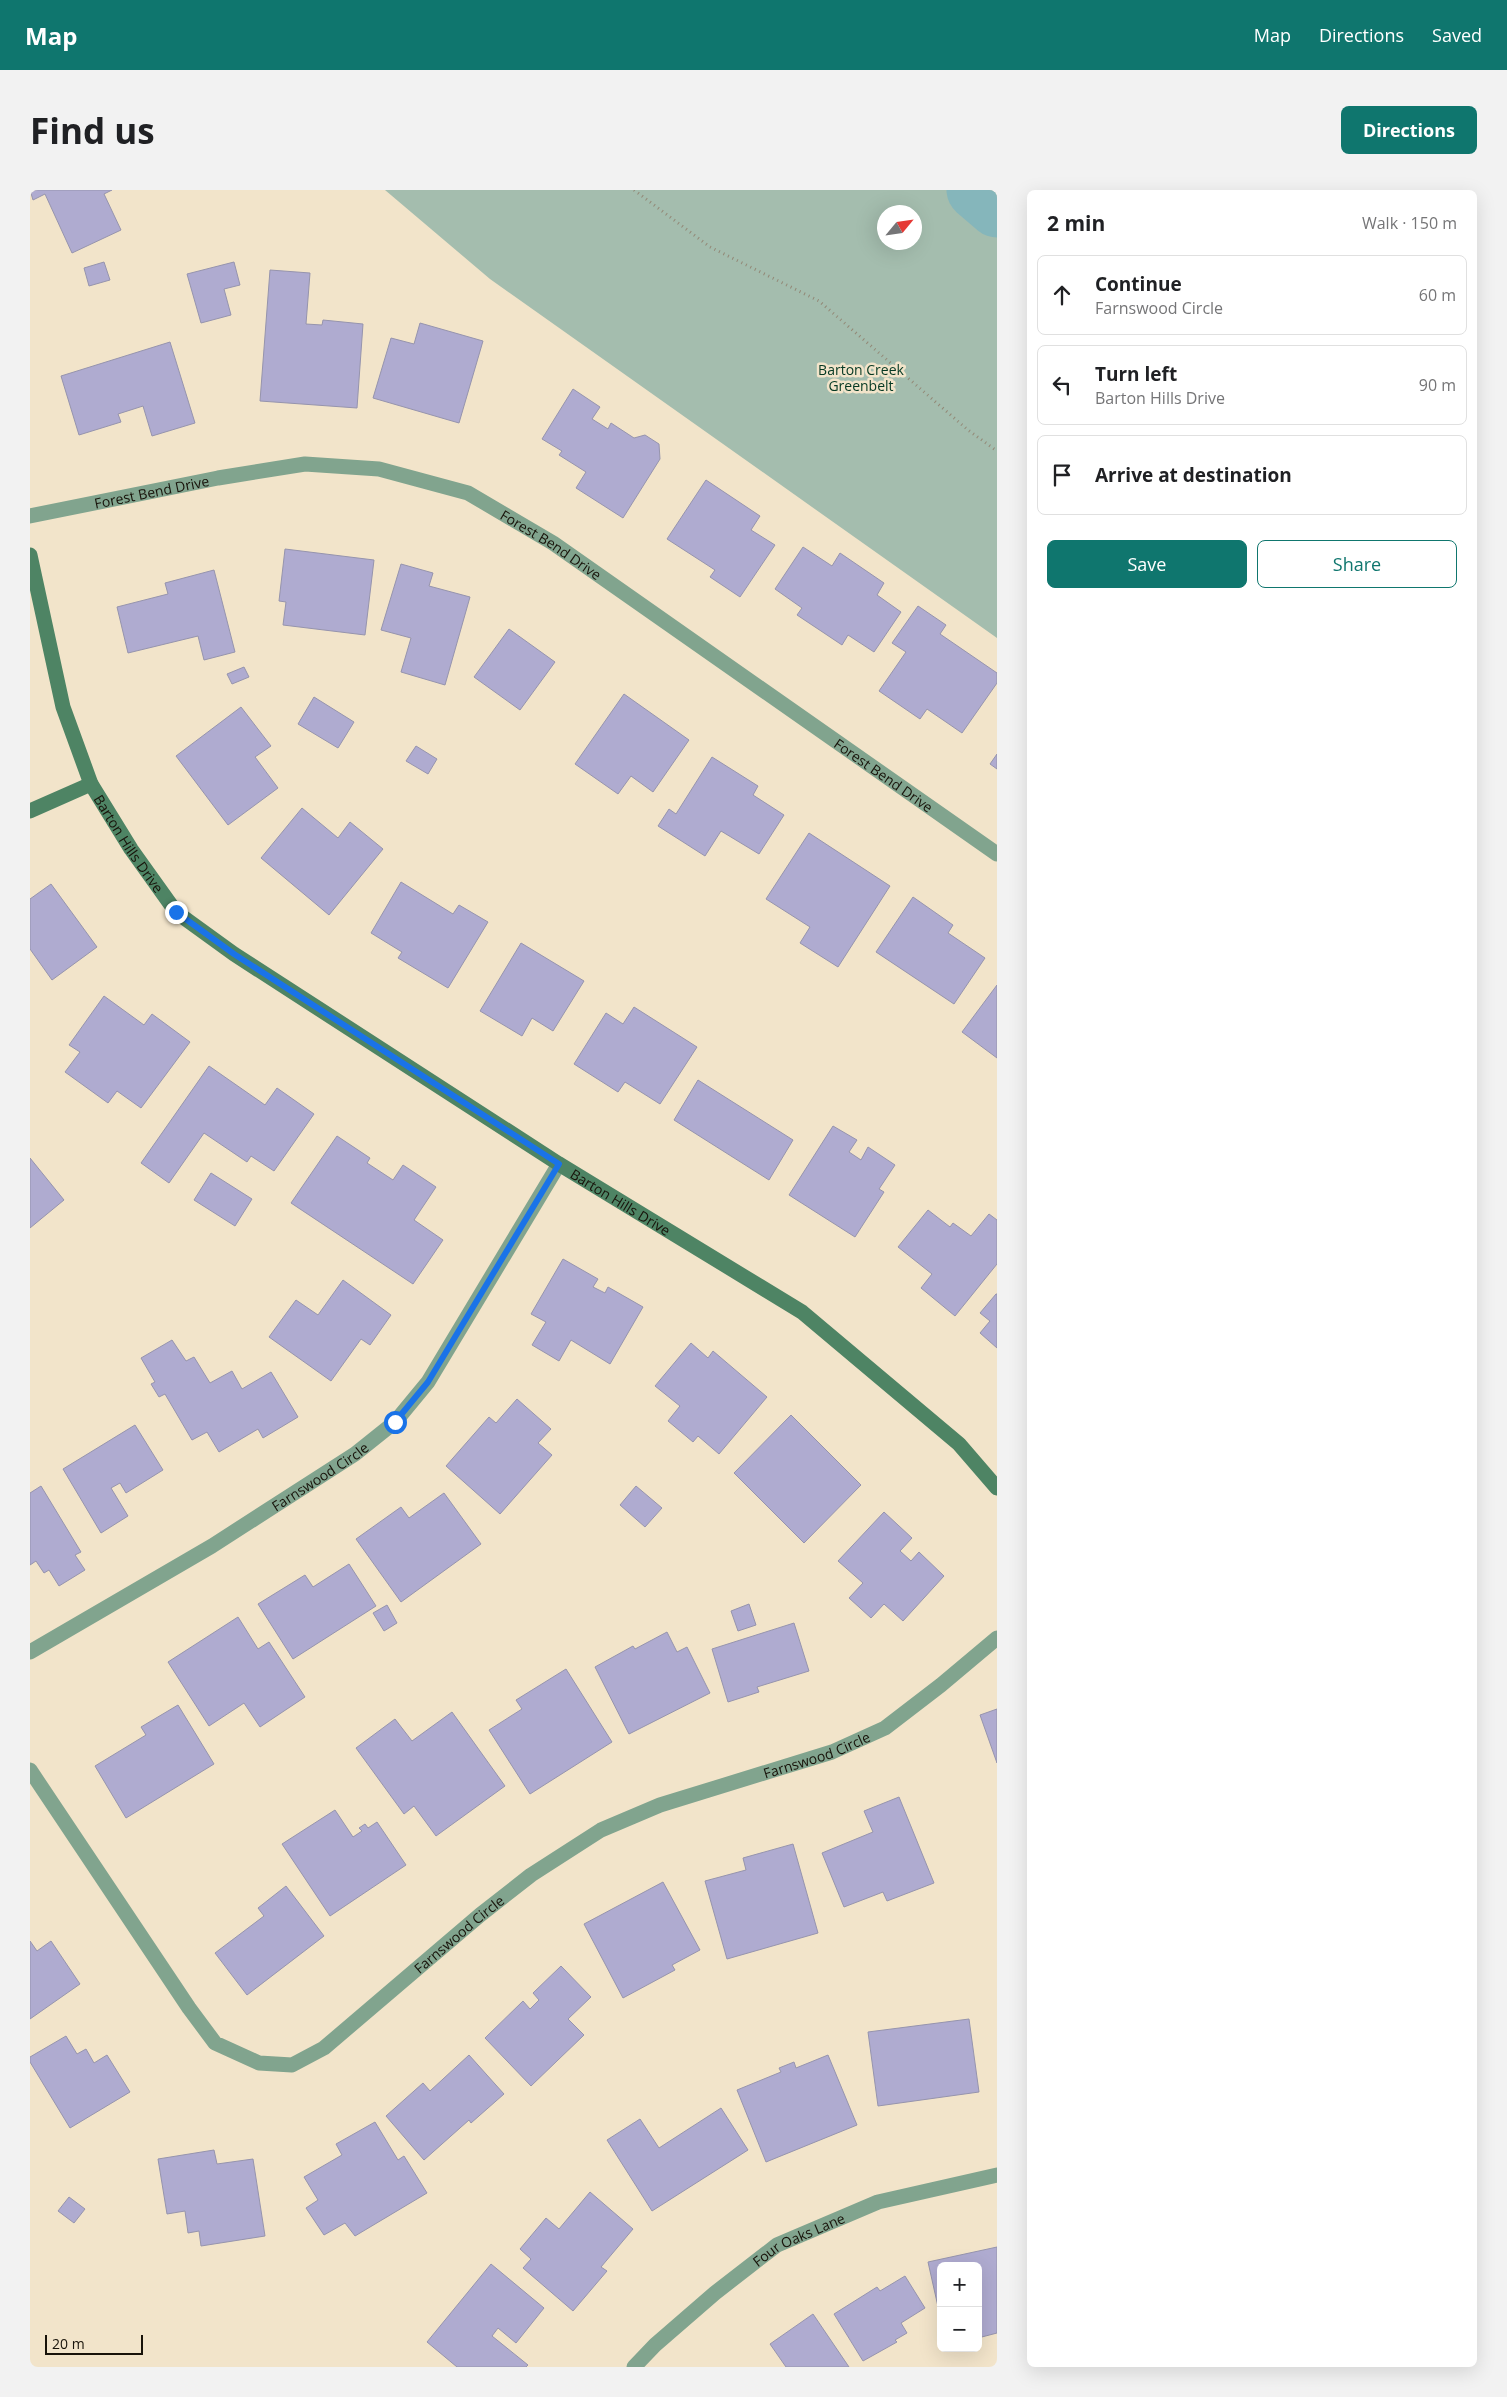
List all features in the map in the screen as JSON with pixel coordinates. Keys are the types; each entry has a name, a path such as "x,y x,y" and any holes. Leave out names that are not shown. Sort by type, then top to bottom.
{"street":[{"name":"Forest Bend Drive","path":"30,516 218,478 305,464 379,469 468,493 553,543 997,854"},
{"name":"Barton Hills Drive","path":"30,555 63,707 91,784 132,849 176,912 234,954 559,1164 802,1312 959,1444 997,1488"},
{"name":"Barton Hills Drive","path":"30,811 91,784"},
{"name":"Farnswood Circle","path":"30,1652 212,1546 355,1454 395,1422 428,1382 559,1164"},
{"name":"Farnswood Circle","path":"30,1770 184,2000 215,2043 259,2063 292,2065 324,2048 480,1915 531,1875 601,1830 660,1805 832,1752 885,1728 941,1685 997,1638"},
{"name":"Four Oaks Lane","path":"634,2367 655,2345 714,2293 777,2245 878,2202 997,2175"}],"path":[{"path":"634,190 710,247 819,300 968,430 997,451"}],"green space":[{"name":"Barton Creek Greenbelt","path":"385,190 997,190 997,638 490,279"}],"building":[{"path":"30,190 112,190 104,194 121,230 72,253 45,194 33,200"},
{"path":"104,262 110,280 89,286 84,268"},
{"path":"234,262 240,285 224,289 231,315 201,323 187,274"},
{"path":"270,270 310,273 306,324 322,325 323,320 363,324 357,408 260,401"},
{"path":"420,323 483,341 459,423 373,398 391,338 414,344"},
{"path":"170,342 195,423 152,436 143,406 118,414 121,422 79,435 61,376"},
{"path":"573,389 600,407 592,419 608,429 611,423 634,438 645,435 659,444 660,459 623,518 576,488 586,472 559,455 562,451 542,439"},
{"path":"706,480 760,516 751,530 775,545 740,597 710,577 715,570 667,539"},
{"path":"803,547 832,566 840,553 884,583 877,595 901,612 874,652 848,635 842,645 797,615 802,608 775,589"},
{"path":"285,549 374,560 365,635 283,625 286,602 279,601"},
{"path":"401,564 433,573 429,586 470,597 445,685 401,672 411,638 381,630"},
{"path":"214,570 235,652 204,660 198,636 128,653 117,607 168,594 165,583"},
{"path":"918,606 946,625 940,634 997,673 997,683 962,733 927,709 920,719 879,691 906,652 892,643"},
{"path":"509,629 555,662 520,710 474,677"},
{"path":"244,667 249,677 232,684 227,674"},
{"path":"624,694 689,740 653,792 631,776 618,794 575,764"},
{"path":"314,697 354,722 338,748 298,724"},
{"path":"241,707 271,746 255,757 278,788 228,825 176,756"},
{"path":"416,746 437,759 428,774 406,761"},
{"path":"997,754 997,769 990,764"},
{"path":"712,757 758,786 753,795 784,815 759,854 721,831 705,856 658,826 669,809 676,814"},
{"path":"302,808 338,838 350,822 383,849 329,915 261,858"},
{"path":"809,833 890,886 838,967 800,943 810,927 766,899"},
{"path":"401,882 453,914 459,905 488,922 448,988 398,958 402,952 371,933"},
{"path":"51,884 97,947 52,980 30,949 30,899"},
{"path":"913,897 953,925 948,933 985,958 954,1004 876,952"},
{"path":"521,943 584,981 553,1031 532,1018 522,1036 480,1011"},
{"path":"997,985 997,1058 962,1032"},
{"path":"104,996 144,1025 152,1014 190,1042 141,1108 117,1091 108,1103 65,1072 80,1052 69,1045"},
{"path":"634,1007 697,1047 660,1104 625,1082 618,1092 574,1064 606,1013 623,1024"},
{"path":"209,1066 265,1105 277,1088 314,1114 274,1171 251,1156 247,1162 204,1133 169,1183 141,1163"},
{"path":"698,1080 793,1140 769,1180 674,1120"},
{"path":"833,1126 857,1140 849,1152 861,1160 868,1147 895,1165 879,1189 884,1192 855,1237 789,1195"},
{"path":"337,1136 370,1158 367,1163 393,1180 403,1165 436,1187 414,1220 443,1240 413,1284 291,1203"},
{"path":"30,1158 64,1200 30,1228"},
{"path":"211,1173 252,1199 235,1226 194,1200"},
{"path":"928,1210 950,1227 953,1223 971,1236 989,1214 997,1220 997,1264 955,1316 921,1288 932,1274 898,1247"},
{"path":"563,1259 598,1279 593,1287 605,1293 608,1287 643,1307 610,1364 571,1340 559,1361 532,1345 546,1322 531,1314"},
{"path":"343,1280 391,1315 370,1345 361,1339 331,1381 269,1337 296,1300 318,1315"},
{"path":"996,1294 997,1348 980,1333 990,1321 980,1313"},
{"path":"172,1340 186,1361 194,1357 210,1383 232,1371 242,1389 271,1372 298,1417 263,1438 258,1429 219,1452 207,1432 192,1440 165,1394 159,1397 151,1384 155,1382 141,1358"},
{"path":"691,1343 708,1358 713,1351 767,1397 719,1454 698,1436 693,1442 668,1421 680,1406 655,1386"},
{"path":"517,1399 551,1429 538,1443 552,1455 500,1514 446,1466 489,1417 496,1423"},
{"path":"791,1415 861,1485 804,1543 734,1473"},
{"path":"135,1425 163,1470 126,1493 120,1483 111,1488 128,1516 101,1533 63,1469"},
{"path":"41,1486 81,1552 75,1555 85,1570 59,1586 49,1570 44,1573 36,1561 30,1565 30,1493"},
{"path":"636,1486 662,1508 645,1527 620,1505"},
{"path":"444,1493 481,1544 401,1602 356,1539 401,1507 409,1518"},
{"path":"884,1512 912,1538 900,1551 911,1561 919,1552 944,1576 903,1621 884,1604 871,1618 849,1598 863,1583 838,1561"},
{"path":"349,1564 376,1606 293,1659 258,1604 305,1575 313,1587"},
{"path":"749,1604 756,1625 738,1631 731,1611"},
{"path":"387,1605 397,1623 384,1631 373,1613"},
{"path":"238,1617 258,1649 269,1642 305,1697 260,1727 244,1703 209,1726 168,1662"},
{"path":"794,1623 809,1671 757,1687 759,1692 728,1702 712,1649"},
{"path":"667,1632 677,1652 687,1647 710,1693 629,1734 595,1667 633,1646 635,1649"},
{"path":"566,1669 612,1742 530,1794 489,1730 522,1709 516,1700"},
{"path":"178,1705 214,1764 126,1818 95,1766 146,1735 141,1727"},
{"path":"997,1709 997,1763 980,1715"},
{"path":"452,1712 505,1786 436,1836 414,1806 404,1814 356,1748 395,1719 412,1741"},
{"path":"899,1797 934,1883 887,1901 883,1892 844,1907 822,1853 873,1832 864,1811"},
{"path":"335,1810 353,1837 362,1831 359,1828 365,1824 368,1828 377,1822 406,1865 330,1916 282,1844"},
{"path":"793,1844 818,1933 727,1959 705,1881 746,1870 743,1858"},
{"path":"663,1882 700,1950 672,1965 675,1970 623,1998 584,1924"},
{"path":"286,1886 324,1936 247,1995 215,1953 264,1916 258,1908"},
{"path":"30,1941 37,1951 51,1941 80,1984 30,2019"},
{"path":"561,1966 591,1997 568,2019 584,2035 531,2086 485,2038 523,2001 530,2009 539,2000 533,1993"},
{"path":"969,2019 979,2092 878,2106 868,2032"},
{"path":"66,2036 77,2054 86,2049 94,2063 107,2055 130,2092 70,2128 30,2062 30,2057"},
{"path":"469,2055 504,2094 471,2123 469,2120 424,2160 386,2116 423,2083 430,2091"},
{"path":"828,2055 857,2125 766,2162 737,2090 781,2072 779,2068 794,2062 796,2068"},
{"path":"721,2108 748,2150 652,2211 607,2140 640,2119 659,2148"},
{"path":"375,2122 398,2160 404,2156 427,2193 355,2236 345,2223 324,2235 306,2208 318,2200 304,2177 342,2155 336,2144"},
{"path":"214,2150 217,2164 253,2159 265,2236 201,2246 199,2231 188,2233 185,2211 167,2214 158,2159"},
{"path":"590,2192 633,2229 601,2267 607,2271 573,2311 523,2268 531,2259 520,2249 546,2218 559,2229"},
{"path":"69,2197 85,2209 74,2223 58,2211"},
{"path":"997,2247 997,2333 982,2337 982,2262 937,2262 937,2302 928,2262"},
{"path":"491,2264 544,2308 516,2343 498,2328 492,2336 528,2365 526,2367 457,2367 427,2342"},
{"path":"905,2276 925,2308 901,2323 907,2333 895,2340 897,2342 863,2361 834,2314 877,2287 880,2291"},
{"path":"813,2314 849,2367 786,2367 770,2344"}],"waterway":[{"path":"976,190 997,208"}],"route":[{"path":"176,912 234,954 559,1164 428,1382 395,1422"}]}
